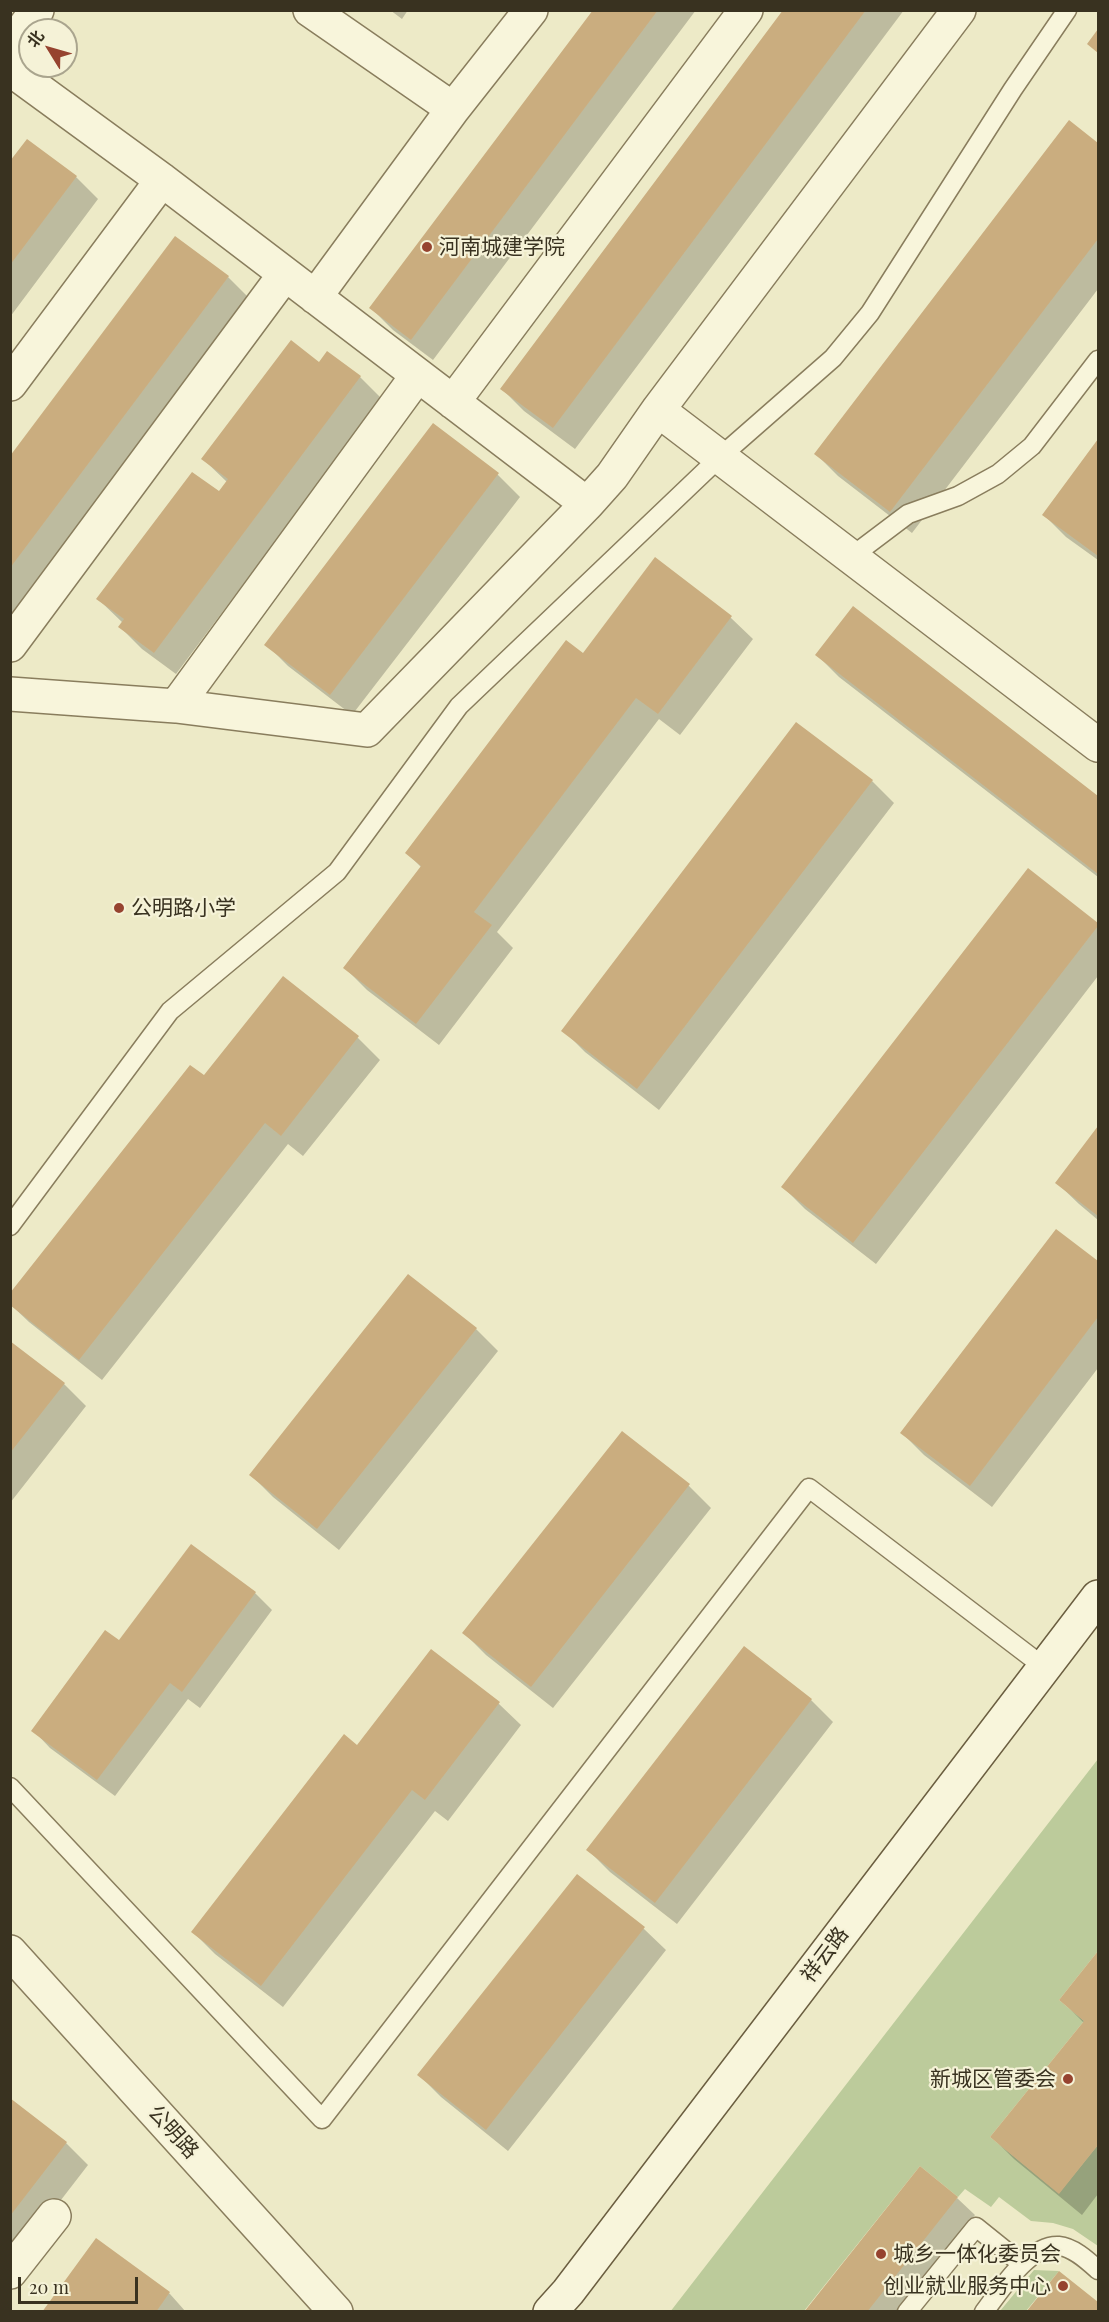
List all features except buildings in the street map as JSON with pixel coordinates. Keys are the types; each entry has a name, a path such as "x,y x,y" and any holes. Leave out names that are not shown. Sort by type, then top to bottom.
{"street":[{"path":"10,47 37,10"},
{"path":"310,10 453,109"},
{"path":"315,297 453,109 531,10"},
{"path":"453,402 746,10"},
{"path":"10,694 176,706 367,730 612,476 658,410 959,10"},
{"path":"10,69 162,180 587,504"},
{"path":"10,384 162,180"},
{"path":"10,645 285,274"},
{"path":"176,706 417,376"},
{"path":"658,410 1098,745"},
{"name":"祥云路","path":"550,2312 568,2292 1098,1597"},
{"name":"公明路","path":"10,1952 336,2312"},
{"path":"10,2272 54,2216"}],"lane":[{"path":"10,1226 170,1011 337,872 459,706 720,457 833,358 870,313 1013,89 1067,10"},
{"path":"851,557 908,514 958,496 998,474 1032,446 1098,360"},
{"path":"10,1786 322,2119 809,1488 1044,1667"},
{"path":"907,2312 976,2227 1022,2264"},
{"path":"984,2312 1022,2264 1038,2251 1059,2246 1082,2257 1098,2270"}],"green space":[{"path":"1098,1759 1098,1951 1059,2000 1084,2021 990,2137 1059,2193 1098,2145 1098,2246 1073,2229 1053,2223 1031,2221 999,2197 991,2207 965,2189 958,2197 920,2166 804,2311 670,2312"},
{"path":"1034,2270 1059,2271 1026,2311 1000,2311"}],"place":[{"name":"河南城建学院","path":"427,247"},
{"name":"公明路小学","path":"119,908"},
{"name":"新城区管委会","path":"1068,2079"},
{"name":"城乡一体化委员会","path":"881,2254"},
{"name":"创业就业服务中心","path":"1063,2286"}]}
